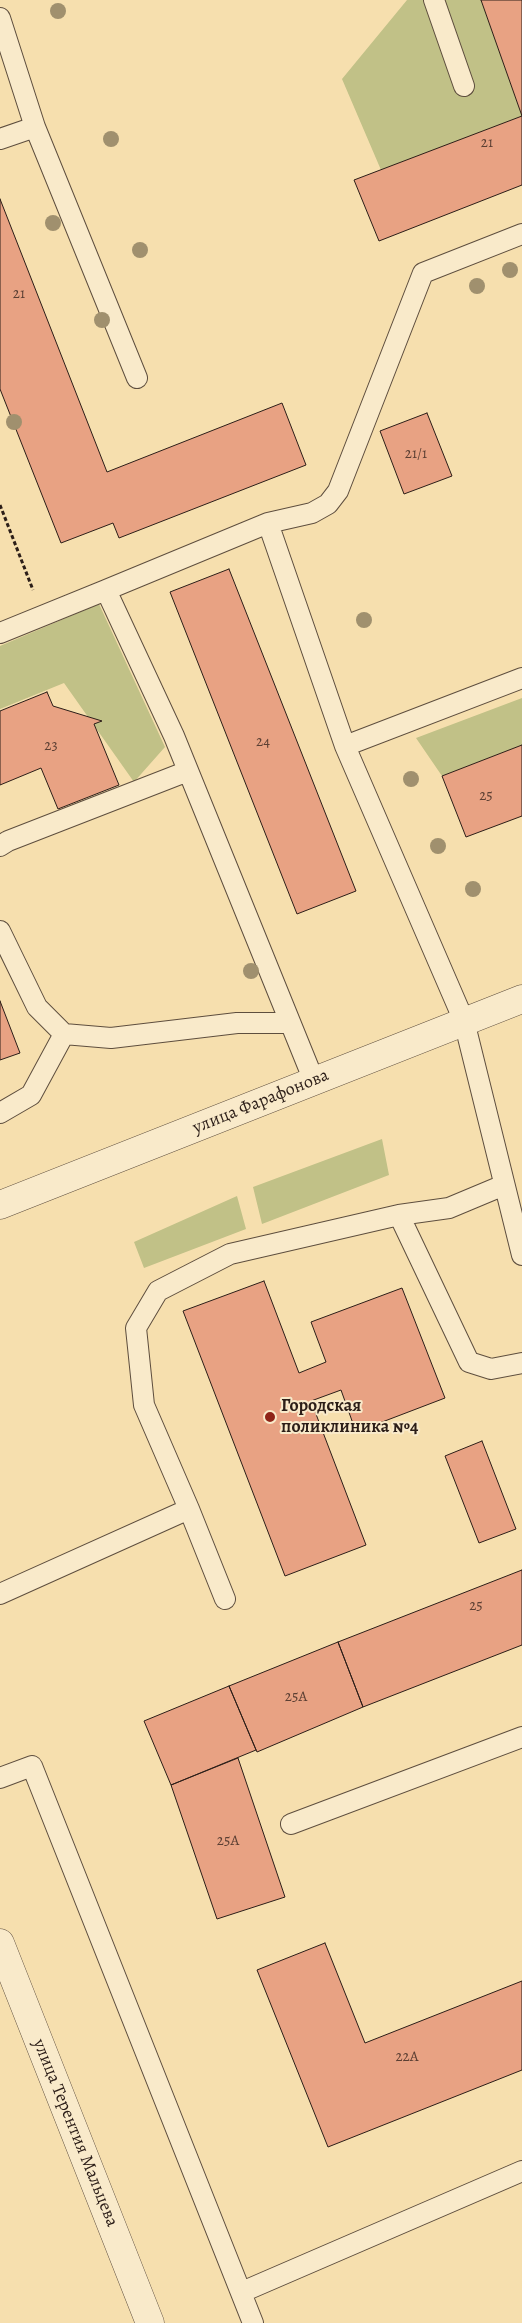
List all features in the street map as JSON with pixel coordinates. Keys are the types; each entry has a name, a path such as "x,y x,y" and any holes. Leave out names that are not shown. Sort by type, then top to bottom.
{"street":[{"name":"улица Фарафонова","path":"0,1205 522,999"},
{"name":"улица Терентия Мальцева","path":"0,1943 148,2322"}],"lane":[{"path":"434,0 464,86"},
{"path":"0,18 35,127 137,378"},
{"path":"0,139 35,127"},
{"path":"0,633 268,523 312,513 328,504 338,491 423,273 522,234"},
{"path":"268,523 345,746 464,1022 522,1255"},
{"path":"106,590 188,771 314,1081"},
{"path":"345,746 522,678"},
{"path":"0,846 8,841 188,771"},
{"path":"0,931 6,956 37,1007 64,1034 112,1038 237,1023 290,1024"},
{"path":"0,1113 31,1095 64,1034"},
{"path":"225,1599 144,1405 136,1328 158,1291 230,1254 399,1215 449,1208 504,1185"},
{"path":"399,1215 469,1362 491,1369 522,1363"},
{"path":"0,1594 189,1509"},
{"path":"291,1824 522,1737"},
{"path":"0,1778 32,1766 253,2323"},
{"path":"242,2292 522,2171"}],"path":[{"path":"0,504 33,589 32,619"}],"green space":[{"path":"407,0 481,0 522,116 381,170 342,79"},
{"path":"99,604 165,747 134,782 64,683 0,709 0,646"},
{"path":"522,698 522,745 442,776 416,738"},
{"path":"382,1139 389,1175 262,1224 253,1187"},
{"path":"237,1196 246,1229 144,1268 134,1242"}],"building":[{"path":"481,0 522,0 522,116"},
{"path":"522,116 522,185 379,241 354,180"},
{"path":"0,199 107,472 282,403 306,465 119,538 113,523 61,543 0,389"},
{"path":"427,413 452,476 404,494 380,431"},
{"path":"229,569 356,891 297,914 170,592"},
{"path":"47,692 53,706 102,721 94,724 119,785 58,809 41,768 0,785 0,711"},
{"path":"522,745 522,816 466,837 442,776"},
{"path":"0,1001 20,1053 0,1060"},
{"name":"Городская поликлиника №4","path":"264,1281 299,1373 326,1362 311,1322 402,1288 445,1398 356,1432 341,1390 311,1401 366,1545 285,1576 183,1311"},
{"path":"482,1441 516,1529 479,1543 445,1456"},
{"path":"522,1570 522,1645 363,1707 338,1642"},
{"path":"338,1642 363,1707 257,1752 229,1686"},
{"path":"229,1686 256,1750 171,1785 144,1721"},
{"path":"238,1758 285,1897 217,1919 171,1785"},
{"path":"325,1943 365,2043 522,1981 522,2070 328,2147 257,1970"}],"place":[{"name":"Городская поликлиника №4","path":"270,1417"}]}
